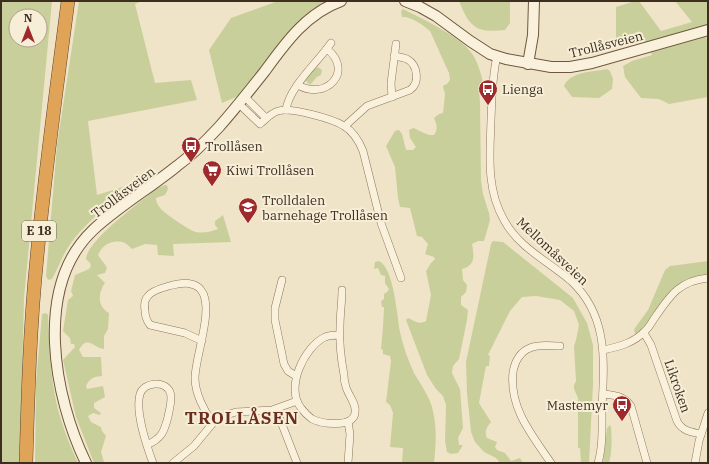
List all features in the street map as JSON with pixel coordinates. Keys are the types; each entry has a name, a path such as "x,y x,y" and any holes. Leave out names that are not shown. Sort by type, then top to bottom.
{"highway":[{"name":"E 18","path":"20,463 23,374 32,256 60,1"},
{"name":"E 18","path":"26,463 29,373 37,258 68,1"}],"street":[{"name":"Trollåsveien","path":"86,463 68,416 62,391 57,358 57,304 61,282 68,264 80,245 93,231 123,206 184,161 210,136 242,100 292,35 303,24 324,8 341,1"},
{"name":"Trollåsveien","path":"405,1 436,16 477,46 496,56 528,64 550,67 574,66 600,61 708,30"},
{"path":"528,64 533,35 534,1"},
{"path":"392,97 391,83 396,44"},
{"path":"286,110 289,99 298,85 329,46 338,63 338,75 334,81 326,87 318,89 309,89 298,85"},
{"path":"345,126 367,106 412,88 417,80 415,68 410,61 403,57 394,56"},
{"name":"Mellomåsveien","path":"496,56 492,86 490,164 492,187 497,206 507,225 517,238 538,257 570,280 590,306 597,322 603,350 601,445 598,463"},
{"path":"242,100 266,118"},
{"path":"242,100 260,124 274,112 286,110 306,114 345,126 356,137 363,151 381,223 401,278"},
{"path":"603,350 615,348 644,333 675,290 690,282 708,278"},
{"path":"282,280 276,308 276,320 284,364 288,371 296,376"},
{"path":"202,341 185,333 150,325 144,311 145,301 148,296 156,291 180,284 191,284 199,288 203,294 205,306 202,341 195,374 195,381 203,407 213,423"},
{"path":"340,335 328,336 317,342 309,352 296,376 297,401 303,410 314,420 326,423 348,422 354,416 355,409 345,382 340,335 342,290"},
{"name":"Likroken","path":"644,333 651,345 665,390 678,424 686,430 701,434"},
{"path":"551,463 520,414 513,392 513,376 514,366 518,358 527,349 536,346 560,346"},
{"path":"147,445 160,437 167,420 171,395 168,390 155,384 142,389 140,395 140,416 147,445 153,463"},
{"path":"603,394 622,398 631,406 648,463"},
{"path":"173,463 194,446 213,423 220,417 230,413 276,409 297,401"},
{"path":"276,409 295,462"},
{"name":"Likroken","path":"695,463 701,434 708,413"},
{"path":"348,422 350,434 348,463"}],"green space":[{"path":"1,1 52,1 48,43 48,8 8,8 8,48 48,48 24,298 20,463 1,463"},
{"path":"79,1 142,1 135,4 155,83 191,80 197,100 88,121 97,195 142,181 102,210 84,227 67,250 52,279 48,280 46,276 57,145"},
{"path":"278,1 332,1 302,19 243,94 222,103 209,50 231,18"},
{"path":"459,1 510,1 510,23 505,30 487,31 475,27 467,17"},
{"path":"639,1 661,31 692,22 675,1 708,1 708,24 704,26 708,40 708,97 669,104 659,99 641,98 625,77 623,66 632,61 652,55 647,42 628,45 616,40 616,7"},
{"path":"403,9 460,41 473,55 481,75 484,88 479,91 481,180 490,220 484,241 478,241 472,244 472,262 470,265 462,269 463,280 467,285 466,292 461,297 461,305 468,310 459,359 453,366 452,373 460,389 463,428 458,438 459,445 463,445 458,453 451,454 447,452 445,441 446,405 443,396 436,389 427,375 406,320 408,318 419,323 426,321 431,295 426,271 435,259 434,257 425,254 428,244 422,237 417,236 410,208 400,207 395,167 386,146 395,131 399,130 402,134 406,150 413,150 416,147 410,138 409,130 413,128 426,134 434,135 437,127 434,118 443,113 445,94 443,87 450,80 449,73 430,31 413,19 402,17 401,11"},
{"path":"318,67 322,70 321,75 317,77 310,85 305,80"},
{"path":"607,69 610,71 613,79 612,89 599,98 572,97 564,86 567,81 577,75"},
{"path":"167,185 168,189 165,195 156,198 158,205 163,211 186,227 193,231 199,232 209,232 218,229 215,225 215,221 223,215 231,242 173,244 174,256 158,255 157,245 145,244 132,249 127,244 114,242 104,246 98,255 107,268 105,273 97,275 105,283 101,291 100,299 102,307 109,313 108,329 104,336 104,349 85,343 79,350 83,357 101,357 102,376 92,378 86,386 87,389 103,386 105,397 94,403 94,408 101,413 100,415 93,413 88,416 91,422 101,427 106,436 101,452 104,462 106,463 94,463 76,417 63,360 75,347 74,344 71,344 70,338 63,331 68,300 73,296 71,291 75,275 89,269 91,266 86,259 95,242 128,211 157,188"},
{"path":"493,241 503,242 573,298 587,323 593,345 593,385 589,463 581,463 580,448 578,448 578,398 574,389 576,381 574,346 579,325 574,311 560,300 536,296 522,297 510,311 488,355 490,356 489,366 486,366 479,403 491,422 486,429 486,436 487,438 497,442 495,447 497,450 505,453 511,461 520,458 523,463 500,463 496,458 484,452 475,442 471,432 467,393 466,362 491,244"},
{"path":"379,261 384,265 391,282 400,332 408,358 414,373 432,406 436,430 434,463 402,463 403,448 390,447 393,413 390,405 386,402 391,361 390,356 383,354 383,350 381,349 384,307 382,307 381,301 384,299 384,294 389,289 385,283 385,276 381,275 378,268 374,269 375,262"},
{"path":"708,261 708,275 693,278 672,289 653,316 636,335 634,331 635,328 648,310 665,270 670,266"},
{"path":"46,313 48,315 51,369 55,396 69,443 78,463 35,463 36,382 42,314"},
{"path":"610,425 612,441 610,459 609,463 603,463 607,428"}],"place":[{"name":"Lienga","path":"488,106"},
{"name":"Trollåsen","path":"191,163"},
{"name":"Kiwi Trollåsen","path":"212,187"},
{"name":"Trolldalen barnehage Trollåsen","path":"248,224"},
{"name":"Mastemyr","path":"622,422"}],"district":[{"name":"TROLLÅSEN","path":"242,418"}]}
